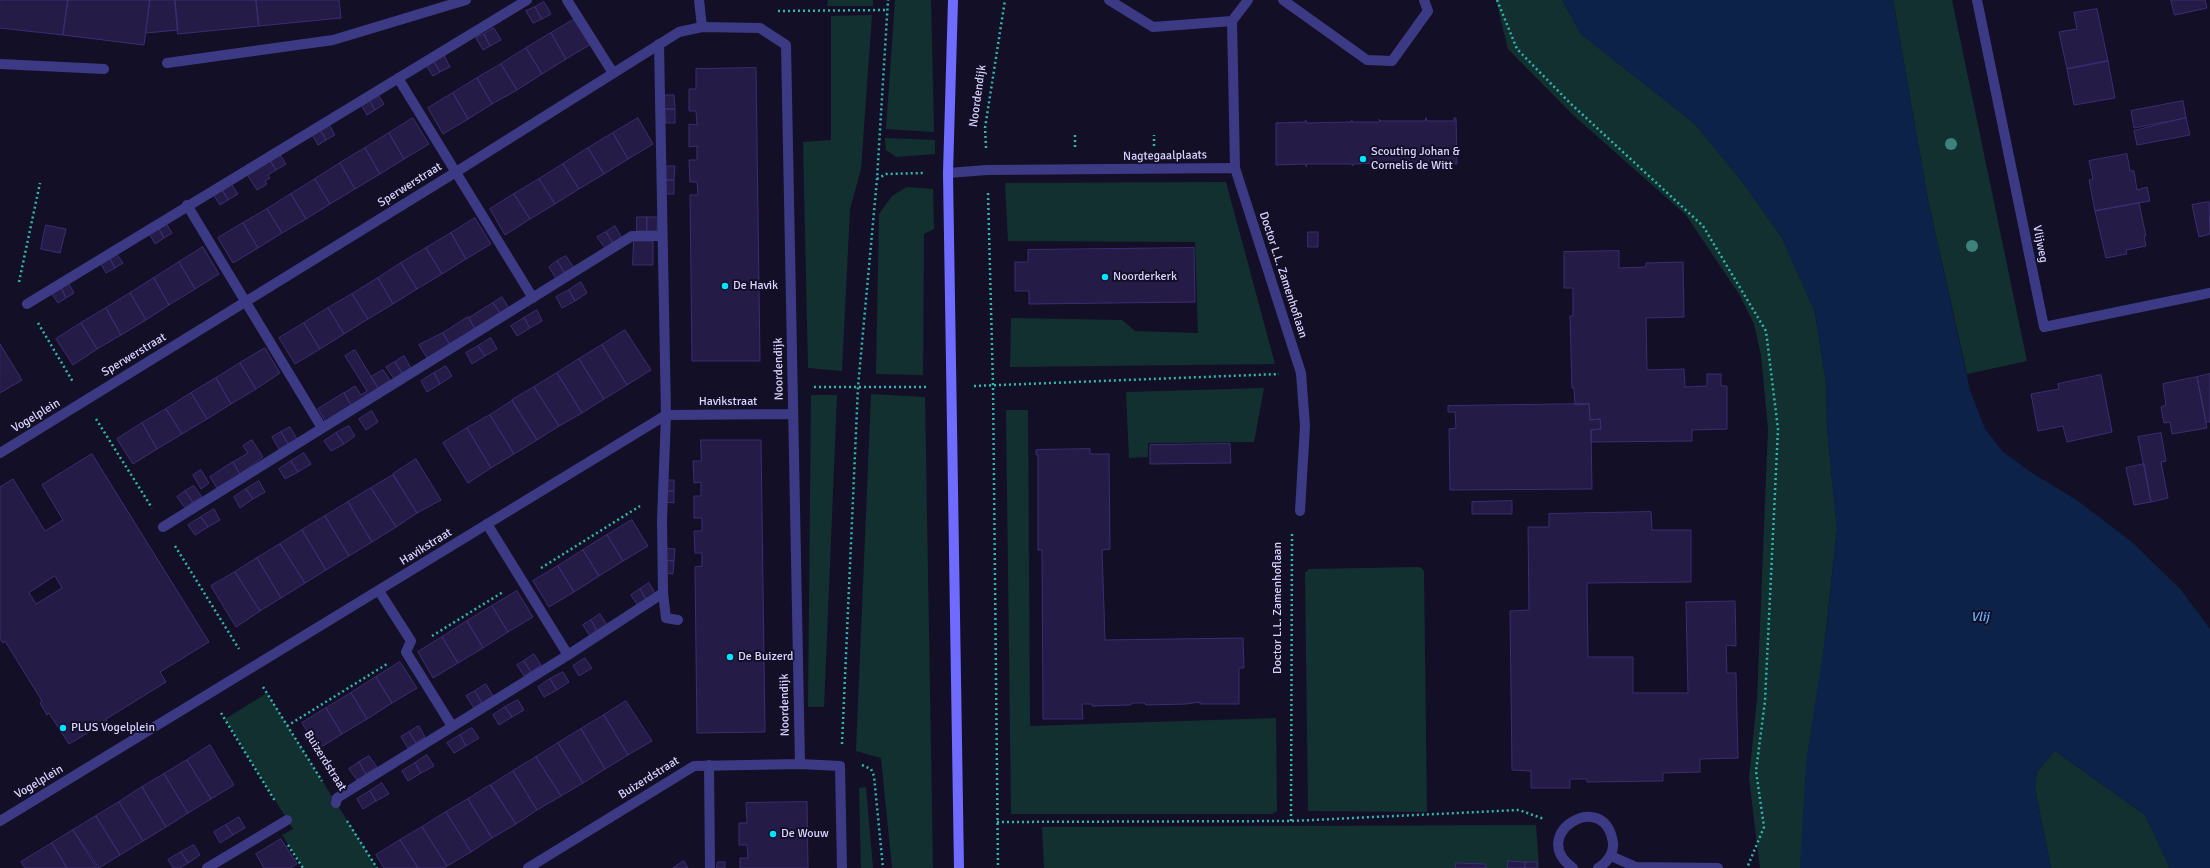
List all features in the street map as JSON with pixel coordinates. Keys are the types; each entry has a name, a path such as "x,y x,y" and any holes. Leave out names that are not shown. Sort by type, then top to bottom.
{"street":[{"path":"167,63 333,40 466,0"},
{"path":"27,304 527,0"},
{"path":"566,0 613,73"},
{"path":"699,0 702,27"},
{"name":"Noordendijk","path":"953,0 948,173 950,387 959,868"},
{"path":"1109,0 1153,27 1232,21"},
{"path":"1235,168 1232,21 1248,0"},
{"path":"1283,0 1367,60 1392,61 1428,11 1424,0"},
{"name":"Vlijweg","path":"1977,0 2044,327 2210,293"},
{"name":"Sperwerstraat","path":"84,401 456,172 679,32 702,27 760,28"},
{"name":"Noordendijk","path":"760,28 786,45 800,764"},
{"path":"659,44 666,415 663,494 663,593 666,618 678,620"},
{"path":"0,64 104,69"},
{"path":"398,78 533,298"},
{"name":"Nagtegaalplaats","path":"948,173 987,170 1235,168"},
{"name":"Doctor L.L. Zamenhoflaan","path":"1235,168 1301,373 1305,426 1300,511"},
{"path":"188,205 322,428"},
{"path":"164,527 632,236 662,236"},
{"name":"Vogelplein","path":"0,453 84,401"},
{"name":"Havikstraat","path":"91,766 666,415 792,414"},
{"path":"487,524 568,655"},
{"path":"378,591 411,641 406,652 452,726"},
{"path":"336,803 337,798 568,655 663,593"},
{"path":"800,764 840,766 842,868"},
{"name":"Buizerdstraat","path":"534,866 694,766 800,764"},
{"path":"709,765 710,868"},
{"name":"Vogelplein","path":"0,821 91,766"},
{"path":"1573,868 1565,862 1558,846 1560,833 1572,820 1583,816 1600,820 1607,826 1612,835 1613,846 1611,856 1598,868"},
{"path":"208,868 287,820"},
{"path":"1611,856 1636,867 1718,868"}],"path":[{"path":"883,868 874,776 871,769 859,764 840,766 858,387 877,179 886,10 888,0"},
{"name":"Noordendijk","path":"998,868 993,385 985,128 1005,0"},
{"path":"1497,0 1517,49 1570,102 1703,226 1766,331 1778,429 1765,701 1756,771 1764,827 1748,868"},
{"path":"760,28 771,11 886,10"},
{"path":"877,179 886,174 948,173"},
{"name":"Buizerdstraat","path":"40,183 18,288 84,401 376,868"},
{"path":"792,386 950,387 1301,373"},
{"path":"288,726 521,580 663,494"},
{"name":"Doctor L.L. Zamenhoflaan","path":"1292,821 1291,534 1300,511"},
{"path":"209,693 293,829 282,835 303,868"},
{"path":"997,822 1292,821 1519,810 1565,826"}],"green space":[{"path":"828,0 873,0 873,6 827,6"},
{"path":"895,0 931,0 934,132 886,129"},
{"path":"1496,0 1562,0 1581,34 1695,124 1743,183 1781,236 1815,312 1826,384 1827,428 1837,529 1800,868 1760,868 1749,778 1757,699 1768,429 1761,355 1754,324 1739,294 1686,215 1572,114 1508,49"},
{"path":"1893,0 1952,0 2027,361 1967,374 1928,200"},
{"path":"872,15 861,169 850,209 842,371 808,368 803,142 831,140 831,16"},
{"path":"885,138 935,140 935,154 896,157 886,150"},
{"path":"1226,182 1275,364 1010,367 1011,318 1122,320 1135,331 1198,333 1195,242 1008,241 1005,183"},
{"path":"907,187 933,189 934,229 924,234 923,375 876,374 879,214 892,196"},
{"path":"1264,388 1254,442 1148,443 1148,457 1129,458 1126,392"},
{"path":"871,394 925,397 933,868 892,868 881,758 856,751"},
{"path":"811,395 837,395 824,707 808,707"},
{"path":"1006,410 1028,410 1030,726 1276,718 1277,811 1272,814 1011,814"},
{"path":"1420,567 1424,571 1427,812 1308,811 1305,573 1309,569"},
{"path":"267,693 377,868 303,868 282,835 293,829 225,719"},
{"path":"2055,751 2145,815 2170,868 2051,868 2035,789 2037,772"},
{"path":"866,787 873,868 861,868 859,788"},
{"path":"1536,825 1539,868 1044,868 1042,827"}],"water":[{"name":"Vlij","path":"1562,0 1893,0 1928,200 1970,390 1985,429 2003,452 2032,473 2078,501 2133,543 2181,590 2210,629 2210,868 2170,868 2145,815 2055,751 2037,772 2035,789 2051,868 1800,868 1806,762 1826,633 1837,529 1827,428 1826,384 1815,312 1781,236 1743,183 1695,124 1581,34"}],"building":[{"path":"0,0 68,0 63,35 0,28"},
{"path":"68,0 150,0 144,45 63,35"},
{"path":"150,0 175,0 178,30 146,33"},
{"path":"175,0 256,0 259,26 178,34"},
{"path":"256,0 339,0 341,18 259,26"},
{"path":"2171,0 2205,0 2207,8 2175,15"},
{"path":"544,2 551,14 542,19 535,7"},
{"path":"535,7 542,19 533,23 526,11"},
{"path":"2097,9 2108,61 2067,69 2059,32 2077,29 2074,13"},
{"path":"575,19 591,44 566,59 551,33"},
{"path":"494,28 501,40 490,46 484,34"},
{"path":"551,33 566,59 542,74 526,48"},
{"path":"484,34 490,46 483,50 476,38"},
{"path":"526,48 542,74 517,90 501,64"},
{"path":"444,55 450,67 440,72 433,60"},
{"path":"433,60 440,72 433,76 426,65"},
{"path":"2108,61 2115,98 2074,105 2067,69"},
{"path":"501,64 517,90 492,104 477,78"},
{"name":"De Havik","path":"756,68 760,361 692,361 690,195 698,195 697,182 690,182 689,160 697,160 697,146 689,147 689,124 697,125 696,111 689,111 689,89 696,89 696,69"},
{"path":"477,78 492,104 468,119 453,93"},
{"path":"377,93 384,104 375,110 368,98"},
{"path":"453,93 468,119 443,134 428,108"},
{"path":"665,95 674,95 675,109 665,109"},
{"path":"368,98 375,110 367,115 360,103"},
{"path":"2183,101 2186,118 2134,128 2131,111"},
{"path":"665,109 675,109 675,123 666,123"},
{"path":"413,118 429,144 404,159 389,133"},
{"path":"638,118 653,144 628,159 613,133"},
{"path":"1426,118 1427,121 1454,121 1454,118 1456,118 1457,164 1455,164 1455,162 1427,162 1426,165 1426,162 1382,163 1382,166 1380,163 1353,164 1353,166 1351,164 1307,164 1306,167 1306,164 1276,165 1276,123 1305,122 1306,120 1306,123 1350,122 1352,120 1352,122 1380,122 1379,119 1381,121 1425,121"},
{"path":"2186,118 2190,135 2137,145 2134,131"},
{"path":"328,123 335,135 326,140 319,128"},
{"path":"319,128 326,140 318,145 311,133"},
{"path":"389,133 404,159 380,174 365,148"},
{"path":"613,133 628,159 604,174 588,148"},
{"path":"365,148 380,174 355,189 340,163"},
{"path":"588,148 604,174 579,189 563,164"},
{"path":"279,153 286,164 276,170 269,159"},
{"path":"2127,154 2130,171 2134,171 2137,190 2147,187 2150,201 2095,211 2089,180 2093,179 2089,161"},
{"path":"269,159 276,170 268,175 270,178 265,181 267,184 257,190 246,173"},
{"path":"340,163 355,189 330,204 315,179"},
{"path":"563,164 579,189 555,204 539,179"},
{"path":"666,166 675,166 674,180 666,180"},
{"path":"315,179 330,204 306,219 291,194"},
{"path":"539,179 555,204 530,219 514,194"},
{"path":"666,180 674,180 674,194 666,194"},
{"path":"230,182 238,194 228,200 221,188"},
{"path":"221,188 228,200 220,205 213,194"},
{"path":"291,194 306,219 282,233 267,209"},
{"path":"514,194 530,219 505,235 490,209"},
{"path":"2209,202 2210,234 2199,237 2192,205"},
{"path":"2139,203 2146,236 2144,236 2146,246 2126,250 2127,254 2106,258 2095,211"},
{"path":"267,209 282,233 258,248 243,223"},
{"path":"637,217 647,217 647,231 637,231"},
{"path":"647,217 658,217 657,231 647,231"},
{"path":"475,218 491,244 466,259 451,233"},
{"path":"166,223 172,233 164,238 158,227"},
{"path":"243,223 258,248 233,263 218,238"},
{"path":"46,225 66,229 60,253 41,249"},
{"path":"615,226 622,238 613,243 606,232"},
{"path":"158,227 164,238 155,244 149,233"},
{"path":"606,232 613,243 605,248 597,237"},
{"path":"1308,232 1318,232 1318,247 1308,247"},
{"path":"451,233 466,259 442,274 426,248"},
{"path":"634,241 653,241 653,265 633,265"},
{"path":"203,247 219,274 195,289 179,262"},
{"path":"426,248 442,274 417,289 401,263"},
{"name":"Noorderkerk","path":"1194,248 1195,302 1029,304 1029,291 1015,291 1015,262 1028,262 1028,250"},
{"path":"1619,251 1619,268 1646,267 1646,263 1683,262 1684,317 1646,318 1647,370 1684,369 1685,387 1707,386 1707,374 1721,374 1721,386 1727,386 1727,429 1692,430 1692,441 1591,442 1591,430 1601,429 1600,419 1590,420 1589,404 1575,405 1574,388 1572,388 1570,316 1573,316 1573,288 1564,288 1564,252"},
{"path":"116,253 123,263 115,268 109,257"},
{"path":"566,256 574,268 565,273 557,261"},
{"path":"109,257 115,268 106,273 101,264"},
{"path":"557,261 565,273 556,279 549,267"},
{"path":"179,262 195,289 169,305 154,278"},
{"path":"401,263 417,289 393,304 378,278"},
{"path":"154,278 169,305 146,320 130,293"},
{"path":"378,278 393,304 368,319 352,294"},
{"path":"68,282 74,293 66,298 61,287"},
{"path":"581,282 587,293 575,301 569,290"},
{"path":"61,287 66,298 58,303 52,294"},
{"path":"569,290 575,301 562,308 556,297"},
{"path":"130,293 146,320 121,335 106,308"},
{"path":"352,294 368,319 344,334 328,308"},
{"path":"502,297 509,308 500,313 493,303"},
{"path":"493,303 500,313 475,329 469,318"},
{"path":"106,308 121,335 97,349 81,323"},
{"path":"328,308 344,334 320,349 304,323"},
{"path":"537,310 542,321 530,328 524,318"},
{"path":"468,317 475,329 450,345 443,333"},
{"path":"524,318 530,328 517,336 511,326"},
{"path":"81,323 97,349 73,365 56,339"},
{"path":"304,323 320,349 295,364 279,338"},
{"path":"625,330 651,370 627,385 602,345"},
{"path":"443,333 450,345 427,358 419,345"},
{"path":"491,338 497,349 485,356 478,346"},
{"path":"0,344 22,380 0,393"},
{"path":"602,345 627,385 604,399 579,359"},
{"path":"478,346 485,356 472,364 466,353"},
{"path":"265,348 280,373 256,389 240,363"},
{"path":"355,350 378,388 351,405 344,393 355,386 361,395 367,391 345,356"},
{"path":"404,356 411,368 402,373 395,362"},
{"path":"579,359 604,399 582,413 557,373"},
{"path":"395,362 402,373 394,379 386,367"},
{"path":"240,363 256,389 231,404 216,378"},
{"path":"446,366 452,376 440,384 434,373"},
{"path":"383,370 390,380 378,388 371,377"},
{"path":"434,373 440,384 427,392 421,381"},
{"path":"557,373 582,413 559,426 534,387"},
{"path":"2210,374 2210,422 2206,422 2197,377"},
{"path":"2101,375 2112,432 2067,442 2063,426 2038,431 2031,394 2059,389 2058,384"},
{"path":"2197,377 2207,428 2172,434 2170,422 2164,423 2161,407 2166,405 2163,384"},
{"path":"216,378 231,404 207,419 191,393"},
{"path":"534,387 559,426 537,440 512,400"},
{"path":"191,393 207,419 182,434 166,409"},
{"path":"344,393 351,405 325,421 318,409"},
{"path":"512,401 537,440 514,454 490,415"},
{"path":"1589,404 1590,420 1600,419 1601,429 1591,430 1592,489 1450,490 1449,429 1456,428 1455,412 1448,412 1448,406"},
{"path":"166,409 182,434 157,449 142,423"},
{"path":"372,411 378,422 366,430 359,419"},
{"path":"490,415 514,454 491,468 467,428"},
{"path":"142,423 157,449 133,464 117,439"},
{"path":"349,426 355,436 344,444 336,433"},
{"path":"290,427 297,439 288,444 281,432"},
{"path":"467,428 491,468 468,483 443,443"},
{"path":"281,432 288,444 279,449 272,437"},
{"path":"336,433 344,444 331,451 324,441"},
{"path":"2161,433 2166,461 2161,462 2168,498 2151,502 2138,437"},
{"path":"252,440 263,457 240,474 233,462 248,453 243,446"},
{"name":"De Buizerd","path":"701,440 761,440 765,732 697,733 695,567 702,566 702,553 695,553 694,531 702,531 702,518 694,518 694,496 701,496 701,482 694,483 693,461 701,461"},
{"path":"1230,444 1231,463 1150,464 1150,445"},
{"path":"1090,449 1090,454 1109,454 1110,549 1102,550 1105,640 1243,638 1244,668 1239,668 1239,704 1200,704 1200,702 1186,704 1146,705 1144,703 1133,703 1130,705 1092,706 1092,704 1082,704 1083,719 1043,719 1042,550 1038,550 1038,455 1036,455 1036,450"},
{"path":"304,453 311,464 298,472 291,461"},
{"path":"92,454 209,642 160,672 166,682 69,744 49,713 47,715 40,703 42,701 5,641 3,643 0,639 0,487 13,479 45,531 63,520 42,485","holes":["55,576 62,588 36,604 29,593"]},
{"path":"416,459 441,500 417,513 393,474"},
{"path":"291,461 298,472 285,479 279,469"},
{"path":"233,462 240,474 217,488 210,477"},
{"path":"2144,464 2151,502 2134,505 2126,468"},
{"path":"201,470 209,483 201,489 193,475"},
{"path":"393,475 417,513 396,527 371,488"},
{"path":"665,480 674,480 674,491 665,491"},
{"path":"259,481 265,492 253,499 246,489"},
{"path":"194,486 202,497 193,502 185,491"},
{"path":"371,488 396,527 372,542 348,502"},
{"path":"246,489 253,499 240,508 234,497"},
{"path":"185,491 193,502 185,508 177,497"},
{"path":"665,491 674,491 674,503 664,502"},
{"path":"1512,501 1512,514 1472,514 1472,502"},
{"path":"348,502 372,542 349,556 325,516"},
{"path":"214,509 220,520 208,527 201,517"},
{"path":"1651,512 1652,530 1691,530 1691,582 1587,583 1588,657 1633,657 1633,693 1688,693 1686,602 1735,601 1736,646 1726,645 1727,673 1736,673 1738,758 1700,759 1700,772 1663,773 1663,781 1587,782 1587,779 1570,779 1570,788 1531,788 1531,771 1512,770 1510,611 1529,610 1528,527 1549,527 1549,514"},
{"path":"325,516 349,556 326,570 302,530"},
{"path":"201,517 208,527 195,535 188,525"},
{"path":"632,520 648,546 623,561 607,535"},
{"path":"302,530 326,570 305,583 280,544"},
{"path":"607,535 623,561 599,576 583,550"},
{"path":"280,544 305,583 281,598 257,558"},
{"path":"666,548 675,549 674,561 665,560"},
{"path":"583,550 599,576 574,592 558,566"},
{"path":"257,558 281,598 260,611 235,572"},
{"path":"665,560 674,561 673,574 664,573"},
{"path":"558,566 574,592 549,607 533,581"},
{"path":"235,572 260,611 236,627 211,586"},
{"path":"649,583 656,595 647,601 640,589"},
{"path":"640,589 647,601 638,606 631,595"},
{"path":"517,591 533,617 508,632 492,606"},
{"path":"492,606 508,632 483,648 467,621"},
{"path":"600,614 607,625 597,631 591,620"},
{"path":"591,620 597,631 590,636 583,625"},
{"path":"467,621 483,648 458,663 442,637"},
{"path":"442,637 458,663 433,678 418,652"},
{"path":"534,654 541,665 531,672 524,661"},
{"path":"585,658 592,668 579,676 573,666"},
{"path":"524,661 531,672 524,676 517,665"},
{"path":"400,662 417,688 392,703 376,677"},
{"path":"563,672 569,682 557,690 550,679"},
{"path":"376,677 392,703 367,719 351,693"},
{"path":"550,679 557,690 544,697 538,687"},
{"path":"486,684 493,696 482,703 475,691"},
{"path":"475,691 482,703 474,708 466,696"},
{"path":"351,693 367,719 342,734 326,708"},
{"path":"518,700 524,710 512,717 505,707"},
{"path":"626,701 652,741 628,755 604,715"},
{"path":"505,707 512,717 499,725 493,715"},
{"path":"326,708 342,734 318,749 302,723"},
{"path":"604,715 628,755 605,769 581,729"},
{"path":"419,726 425,737 416,743 409,732"},
{"path":"472,728 479,738 466,746 460,735"},
{"path":"581,729 605,769 583,783 558,743"},
{"path":"409,732 416,743 408,748 401,737"},
{"path":"460,735 466,746 454,753 447,743"},
{"path":"558,743 583,783 561,796 536,757"},
{"path":"210,745 234,785 211,799 187,760"},
{"path":"427,755 434,766 421,773 415,763"},
{"path":"369,756 377,767 366,774 359,762"},
{"path":"536,757 561,796 537,810 513,771"},
{"path":"187,760 211,799 188,813 164,774"},
{"path":"359,762 366,774 357,780 349,769"},
{"path":"415,763 421,773 408,781 402,771"},
{"path":"513,771 537,810 516,824 491,785"},
{"path":"164,774 188,813 166,827 142,787"},
{"path":"382,783 389,794 376,801 370,791"},
{"path":"490,785 516,824 492,838 468,799"},
{"path":"142,787 166,827 143,841 119,802"},
{"path":"370,791 376,801 363,809 357,799"},
{"path":"468,799 492,838 471,852 446,812"},
{"path":"119,802 143,841 120,855 96,816"},
{"name":"De Wouw","path":"807,802 808,868 740,868 740,858 748,858 747,845 739,845 739,823 747,823 746,803"},
{"path":"446,812 471,852 447,866 422,827"},
{"path":"96,816 120,855 99,868 73,830"},
{"path":"239,817 245,828 233,835 226,825"},
{"path":"226,825 233,835 220,843 214,832"},
{"path":"422,827 447,866 444,868 418,868 400,840"},
{"path":"73,830 97,868 67,868 52,843"},
{"path":"281,839 297,864 290,868 264,868 256,854"},
{"path":"400,840 418,868 384,868 376,855"},
{"path":"52,843 67,868 25,868 21,862"},
{"path":"194,845 200,855 188,863 181,852"},
{"path":"181,852 188,863 180,868 173,868 168,860"},
{"path":"684,861 688,868 673,868"},
{"path":"1508,861 1525,862 1525,868 1508,868"},
{"path":"718,862 725,862 725,868 717,868"},
{"path":"1525,862 1537,862 1537,868 1525,868"},
{"path":"1456,863 1486,864 1486,868 1456,868"}],"place":[{"name":"Scouting Johan & Cornelis de Witt","path":"1363,159"},
{"name":"Noorderkerk","path":"1105,277"},
{"name":"De Havik","path":"725,286"},
{"name":"De Buizerd","path":"730,657"},
{"name":"PLUS Vogelplein","path":"63,728"},
{"name":"De Wouw","path":"773,834"}]}
